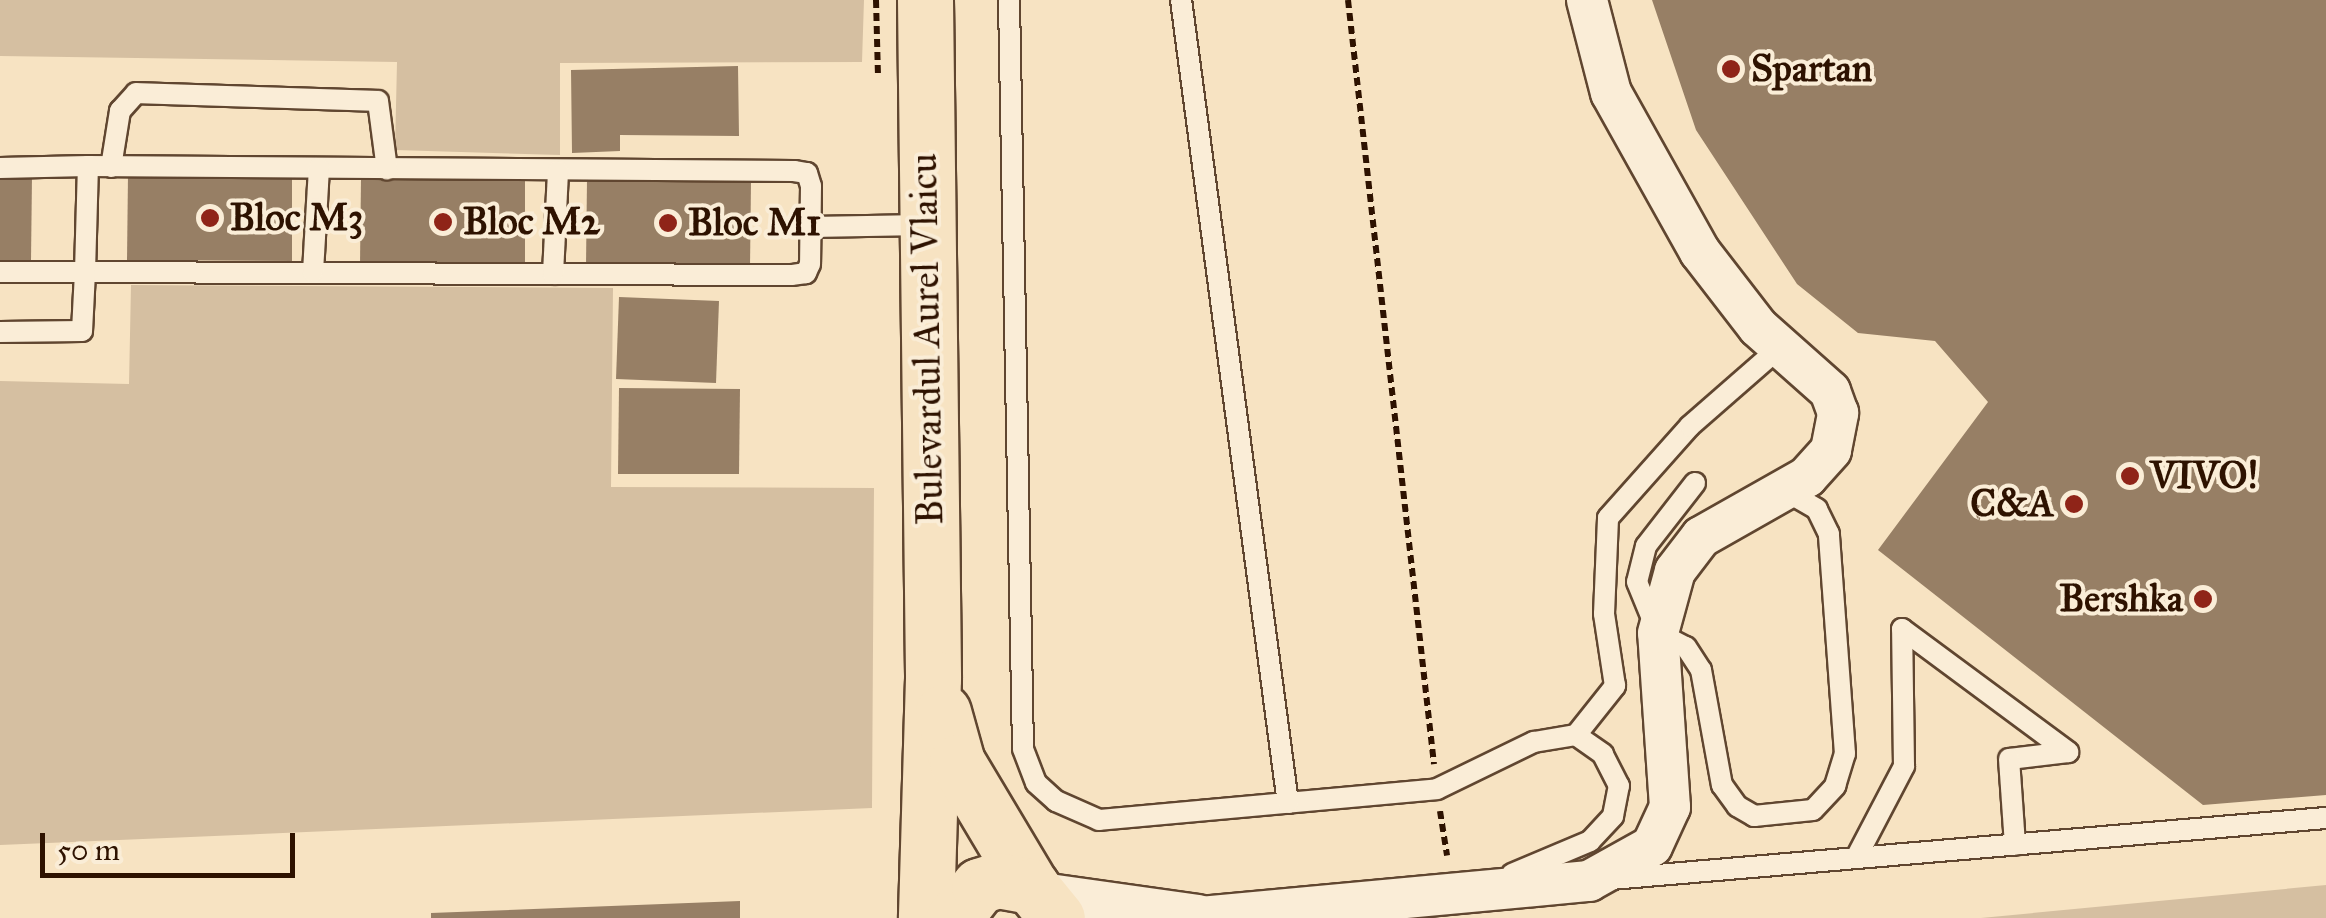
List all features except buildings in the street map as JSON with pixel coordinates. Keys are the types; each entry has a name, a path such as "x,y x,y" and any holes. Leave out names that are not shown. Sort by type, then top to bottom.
{"main road":[{"name":"Bulevardul Aurel Vlaicu","path":"925,0 923,225 933,678 924,860 946,914 996,880 1043,899"},
{"name":"Bulevardul Aurel Vlaicu","path":"933,678 957,762 1043,899"}],"street":[{"path":"1043,899 1194,917 1462,873 1589,881 1652,846 1670,807 1658,633 1675,571 1700,537 1786,491 1831,450 1838,413 1830,391 1778,348 1700,252 1611,93 1587,0"}],"lane":[{"path":"1008,0 1023,749 1036,783 1056,801 1099,820 1437,790 1534,742 1576,735 1615,686 1604,614 1608,518 1690,426 1778,348"},
{"path":"1181,0 1288,803"},
{"path":"111,166 120,111 136,93 378,101 387,169"},
{"path":"0,332 82,331 88,166"},
{"path":"0,168 808,173 811,227 806,272 0,272"},
{"path":"313,272 319,168"},
{"path":"553,274 558,171"},
{"path":"811,227 923,225"},
{"path":"1695,483 1646,546 1636,582 1658,633 1686,647 1701,670 1722,785 1737,806 1754,816 1813,810 1835,786 1845,754 1829,534 1817,510 1786,491"},
{"path":"1856,858 1904,766 1902,628 2068,752 2008,759 2015,844"},
{"path":"1462,873 1590,841 1613,816 1619,786 1603,754 1576,735"},
{"path":"1589,881 2326,818"}],"path":[{"path":"1348,0 1444,856 1462,873"}],"shaded area":[{"path":"0,0 864,0 862,62 560,63 560,155 395,150 397,62 0,56"},
{"path":"131,285 613,288 611,487 874,488 872,808 0,845 0,381 129,384"},
{"path":"2326,885 2326,918 1981,918"}],"place":[{"name":"Spartan","path":"1731,69"},
{"name":"Bloc M3","path":"210,218"},
{"name":"Bloc M2","path":"443,222"},
{"name":"Bloc M1","path":"668,223"},
{"name":"VIVO!","path":"2130,476"},
{"name":"C&A","path":"2074,504"},
{"name":"Bershka","path":"2203,599"}]}
